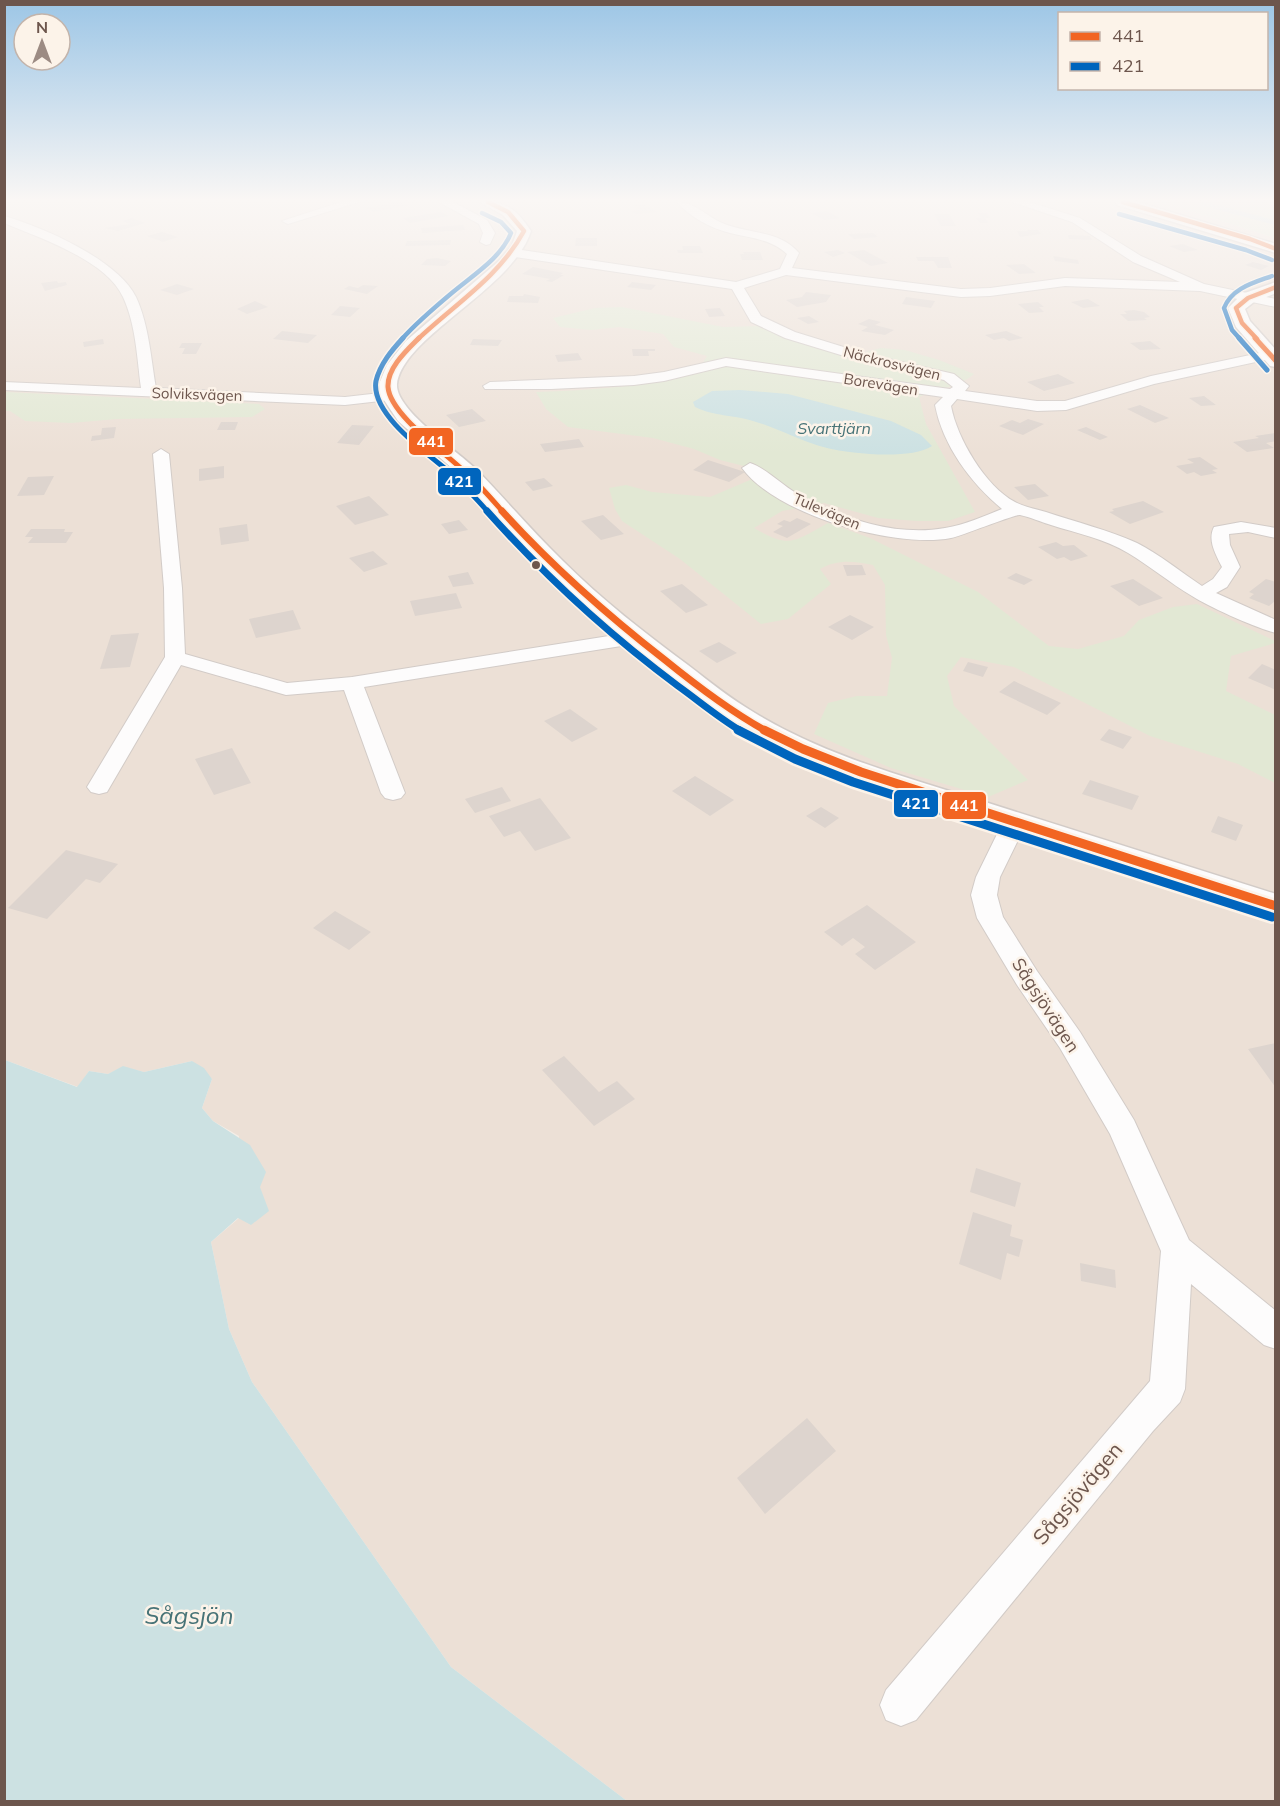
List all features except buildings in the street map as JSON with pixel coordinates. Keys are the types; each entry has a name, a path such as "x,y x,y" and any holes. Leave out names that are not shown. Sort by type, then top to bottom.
{"street":[{"path":"122,286 130,295 149,393"},
{"path":"479,286 405,355 392,374 388,385 389,396 401,412 461,465 541,554 634,638 730,709 786,740 827,759 881,779 1275,906"},
{"name":"Näckrosvägen","path":"737,286 756,319 790,335 860,356 949,377 962,386 943,405 946,421 954,440 990,490 1016,509 1107,537 1133,548 1201,594 1275,627"},
{"path":"907,286 960,293 1033,286"},
{"path":"1181,286 1200,287 1275,303"},
{"path":"1272,359 1238,315 1236,309 1248,298 1275,287"},
{"name":"Borevägen","path":"490,386 656,378 691,371 711,363 726,362 1037,406 1066,405 1151,380 1272,359"},
{"name":"Solviksvägen","path":"4,386 345,401 389,396"},
{"path":"99,787 175,657 173,588 161,454"},
{"name":"Tulevägen","path":"750,468 764,482 815,509 870,529 900,534 952,532 1016,509"},
{"path":"1201,594 1220,583 1231,567 1221,545 1220,531 1230,526 1253,527 1275,533"},
{"path":"175,657 286,689 352,683 634,638"},
{"path":"352,683 393,793"},
{"name":"Sågsjövägen","path":"1015,822 988,877 984,895 990,918 1027,978 1070,1040 1123,1129 1177,1251 1275,1333"},
{"name":"Sågsjövägen","path":"901,1705 1140,1418 1167,1389 1177,1251"}],"shaded area":[{"path":"4,286 1275,286 1275,1801 627,1801 451,1667 252,1382 229,1329 211,1242 239,1218 239,1136 213,1121 202,1108 212,1079 192,1061 144,1072 123,1067 108,1074 89,1071 78,1087 5,1060"}],"green space":[{"path":"622,307 723,327 761,326 851,356 881,348 905,350 974,374 955,385 919,397 926,424 975,512 948,521 917,521 878,518 824,503 782,511 754,528 784,541 807,535 828,523 870,538 978,592 1049,646 1078,649 1124,636 1139,620 1173,607 1197,604 1275,641 1275,643 1231,656 1226,691 1275,715 1275,783 1238,764 1150,736 1014,667 961,657 947,676 954,706 1028,780 988,797 891,768 814,734 828,703 857,696 887,696 892,658 886,635 885,585 873,565 839,562 826,566 820,569 831,584 788,619 761,624 680,559 622,521 615,509 609,488 626,485 652,492 710,497 750,480 752,468 653,438 568,427 546,409 536,392 617,387 657,382 697,373 707,356 674,347 663,334 620,327 591,330 560,327 553,318 595,308"},
{"path":"5,392 259,404 265,409 252,417 117,419 71,423 25,421 10,411 5,411"}],"water":[{"name":"Svarttjärn","path":"740,390 788,394 891,421 921,435 932,446 910,453 896,454 866,454 827,448 753,421 703,410 695,407 693,402 712,391"},
{"name":"Sågsjön","path":"5,1060 77,1087 89,1071 108,1074 123,1066 144,1072 192,1061 204,1068 212,1079 202,1108 213,1121 250,1145 266,1172 260,1187 269,1211 251,1225 238,1218 211,1242 229,1329 252,1382 451,1667 627,1801 5,1801"}],"transit line":[{"name":"421","path":"460,286 427,314 393,349 382,366 376,382 377,396 395,424 463,485 537,566 578,605 641,657 739,730 824,771 883,793 1272,917"},
{"name":"441","path":"479,286 408,349 394,368 388,386 391,396 409,421 472,478 559,571 618,624 730,710 803,749 890,782 1276,906"},
{"name":"421","path":"1246,286 1231,296 1224,308 1232,330 1267,370"},
{"name":"441","path":"1276,287 1248,298 1236,308 1242,323 1276,361"}]}
